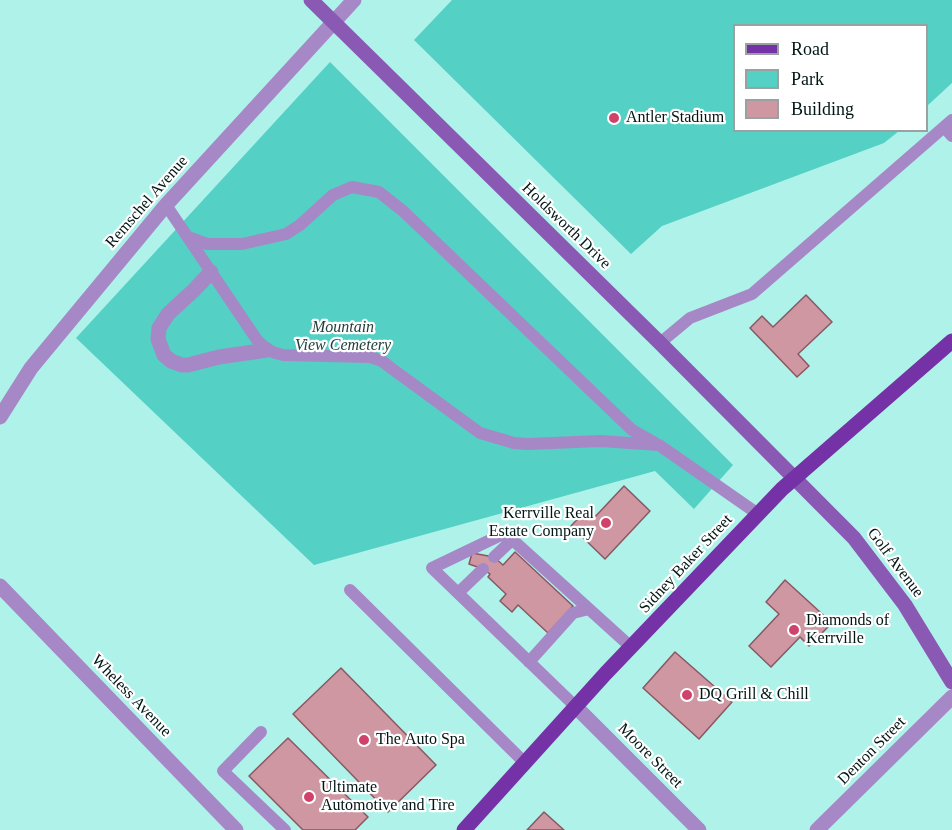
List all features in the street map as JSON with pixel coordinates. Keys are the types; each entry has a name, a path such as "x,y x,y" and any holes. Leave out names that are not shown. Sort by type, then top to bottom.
{"main road":[{"name":"Holdsworth Drive","path":"311,0 794,478"},
{"name":"Sidney Baker Street","path":"464,830 631,647 794,478 951,346"},
{"name":"Golf Avenue","path":"794,478 854,538 905,605 952,682"}],"street":[{"name":"Remschel Avenue","path":"0,417 31,368 166,206 354,0"},
{"path":"211,272 168,314 159,328 158,339 164,355 171,361 188,365 219,357 267,350"},
{"name":"Wheless Avenue","path":"0,586 236,830"},
{"name":"Denton Street","path":"817,830 952,697"},
{"name":"Moore Street","path":"576,707 699,830"}],"lane":[{"path":"660,343 690,318 752,294 949,128"},
{"path":"188,237 207,244 242,244 286,234 300,225 333,195 352,187 379,192 403,211 632,430 659,445 758,514"},
{"path":"166,206 257,339 272,353 370,357 382,361 480,433 514,443 601,441 659,445"},
{"path":"576,707 432,568 505,533 631,647"},
{"path":"494,557 512,540"},
{"path":"458,593 483,569"},
{"path":"350,590 525,763"},
{"path":"529,662 573,613 589,609"},
{"path":"261,732 224,771 285,830"}],"green space":[{"name":"Antler Stadium","path":"452,0 952,0 952,83 928,105 928,24 733,24 733,132 898,132 884,143 662,226 631,254 414,40"},
{"name":"Mountain View Cemetery","path":"330,62 733,465 694,509 655,471 314,565 76,338"}],"building":[{"path":"806,295 832,322 798,354 809,366 797,377 750,328 762,316 773,327"},
{"name":"Kerrville Real Estate Company","path":"624,486 650,511 605,559 571,526 584,512 593,519"},
{"path":"515,552 573,606 548,633 518,605 512,612 500,601 506,594 488,577 490,574 469,564 472,553 494,557 503,565"},
{"name":"Diamonds of Kerrville","path":"785,580 832,623 809,646 800,637 771,667 749,646 779,614 766,602"},
{"name":"DQ Grill & Chill","path":"675,652 732,702 699,739 643,688"},
{"name":"The Auto Spa","path":"341,668 436,765 388,812 293,714"},
{"name":"Ultimate Automotive and Tire","path":"288,738 368,817 355,830 303,830 249,776"},
{"path":"544,812 564,830 527,830"}],"place":[{"name":"Antler Stadium","path":"614,118"},
{"name":"Kerrville Real Estate Company","path":"606,523"},
{"name":"Diamonds of Kerrville","path":"794,630"},
{"name":"DQ Grill & Chill","path":"687,695"},
{"name":"The Auto Spa","path":"364,740"},
{"name":"Ultimate Automotive and Tire","path":"309,797"}]}
